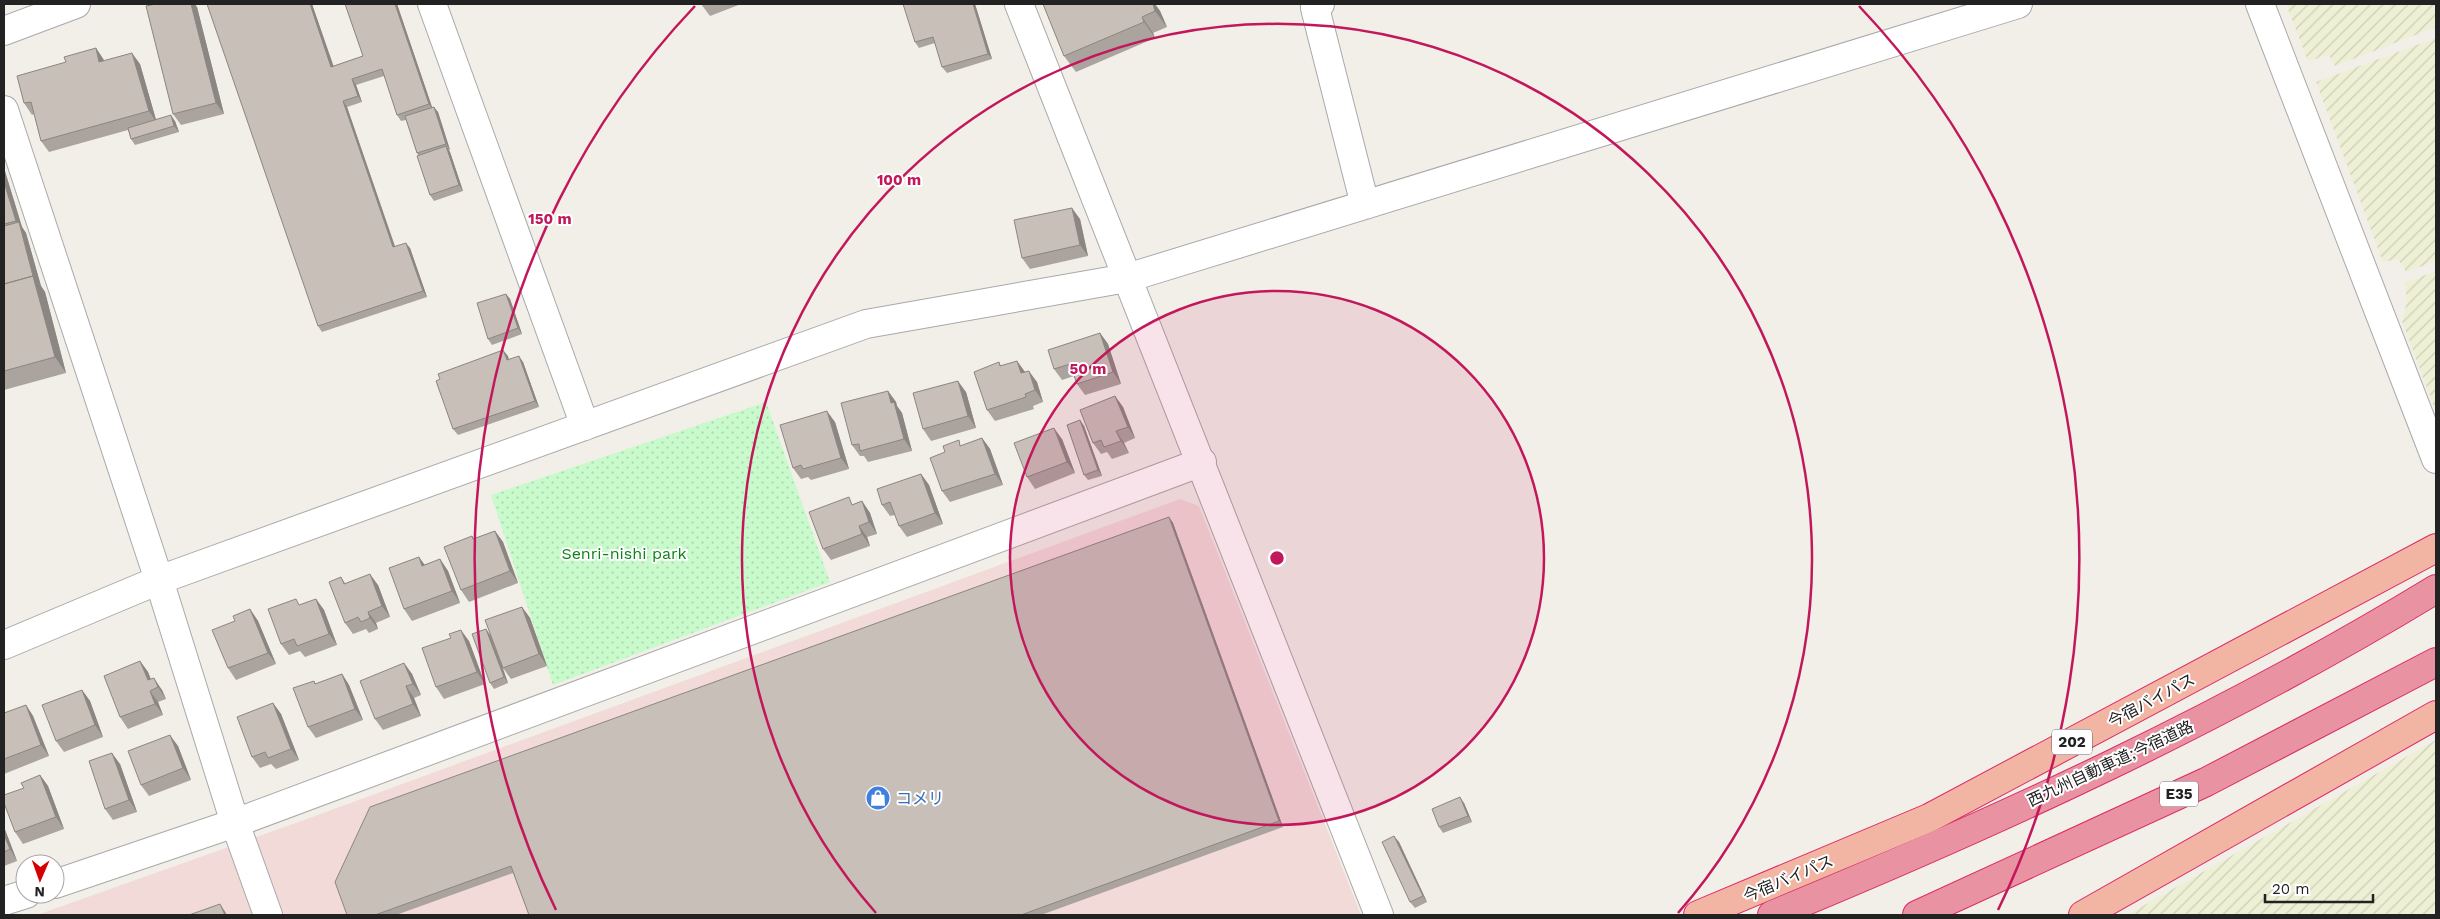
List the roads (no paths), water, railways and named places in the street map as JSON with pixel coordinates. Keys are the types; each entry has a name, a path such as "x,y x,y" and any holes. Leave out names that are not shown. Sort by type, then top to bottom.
{"highway":[{"name":"今宿バイパス","path":"1698,915 1929,818 2436,548"},
{"name":"西九州自動車道;今宿道路","path":"1772,915 1885,868 2182,730 2397,613 2436,589"},
{"name":"E35","path":"1917,915 2206,782 2436,662"},
{"path":"2083,915 2436,715"}],"street":[{"path":"4,31 76,4"},
{"path":"432,4 584,426"},
{"path":"1019,4 1202,462 1379,915"},
{"path":"1320,4 1315,8 1365,205"},
{"path":"4,645 159,580 866,324 1127,278 2018,4"},
{"path":"2260,4 2436,459"},
{"path":"4,110 159,580 235,823 268,915"},
{"path":"65,881 235,823 1202,462"}],"place":[{"name":"コメリ","path":"878,798"}],"park label":[{"name":"Senri-nishi park","path":"624,553"}]}
